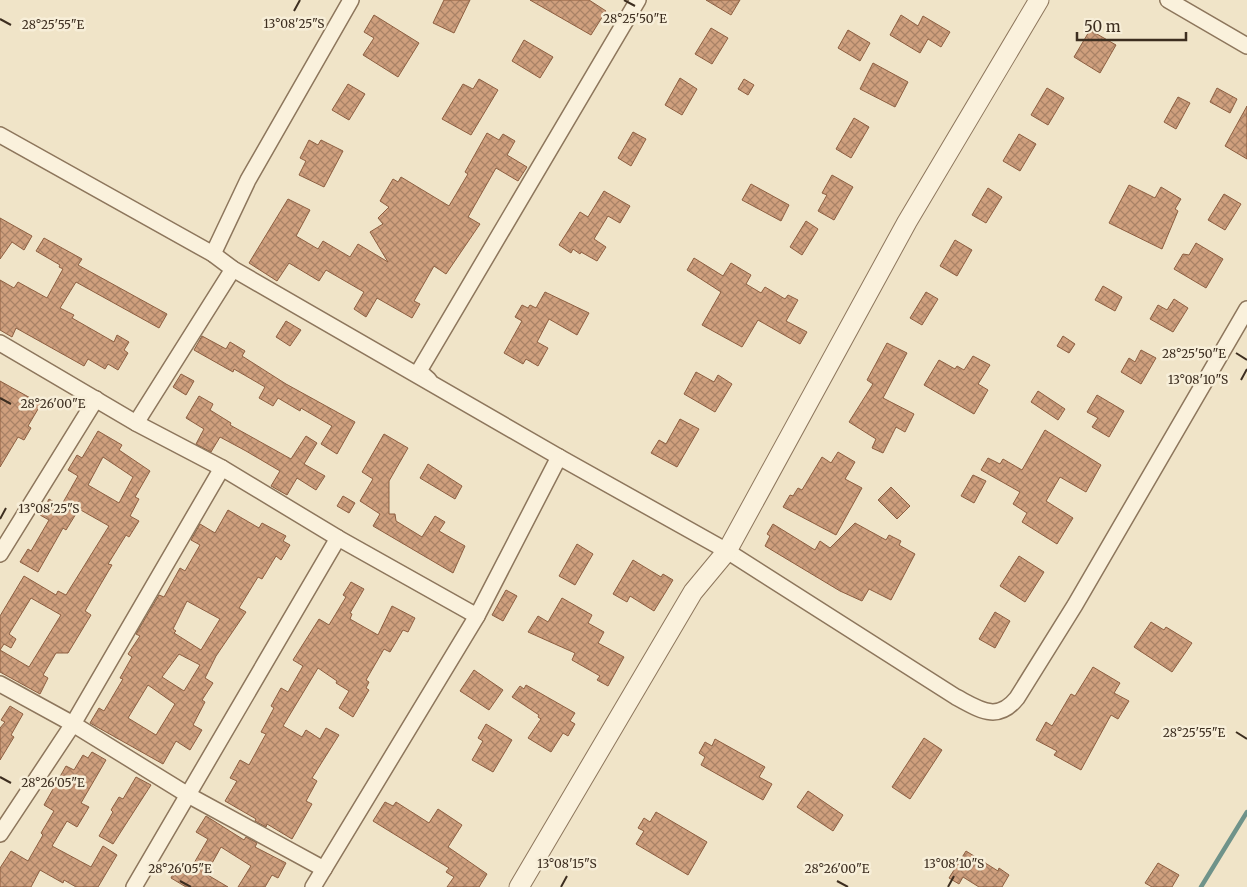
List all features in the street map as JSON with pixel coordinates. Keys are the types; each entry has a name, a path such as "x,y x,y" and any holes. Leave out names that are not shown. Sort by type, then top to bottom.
{"street":[{"path":"212,254 248,180 351,0"},
{"path":"430,381 419,372 638,0"},
{"path":"519,887 693,592 727,550 907,222 1039,0"},
{"path":"1168,0 1247,46"},
{"path":"0,135 212,254 233,269 559,457 727,550 956,697 982,711 999,712 1010,708 1070,613 1247,309"},
{"path":"136,423 233,269"},
{"path":"0,343 136,423 222,468 338,538 477,616"},
{"path":"0,554 96,398"},
{"path":"313,887 477,616 559,457"},
{"path":"0,834 73,724 222,468"},
{"path":"134,887 338,538"},
{"path":"0,684 73,724 188,795 324,869"}],"building":[{"path":"444,0 470,0 454,33 433,23"},
{"path":"530,0 589,0 606,11 591,35"},
{"path":"706,0 740,0 731,15"},
{"path":"374,15 419,43 398,77 363,55 374,38 364,32"},
{"path":"901,15 918,26 923,16 950,32 941,47 928,39 920,53 890,35"},
{"path":"711,28 728,38 712,64 695,54"},
{"path":"848,30 870,43 860,61 838,48"},
{"path":"1090,30 1116,45 1100,73 1074,57"},
{"path":"524,40 553,57 540,78 512,61"},
{"path":"873,63 908,82 895,107 860,89"},
{"path":"680,78 697,89 682,115 665,105"},
{"path":"479,79 498,90 471,135 442,119 463,84 473,89"},
{"path":"744,79 754,85 748,95 738,89"},
{"path":"348,84 365,94 349,120 332,110"},
{"path":"1047,88 1064,98 1048,125 1031,115"},
{"path":"1217,88 1237,99 1230,113 1210,102"},
{"path":"1178,97 1190,103 1176,129 1164,122"},
{"path":"1247,106 1247,159 1225,146"},
{"path":"854,118 869,127 851,158 836,149"},
{"path":"633,132 646,139 631,166 618,158"},
{"path":"487,133 499,140 503,134 515,141 507,155 527,167 518,181 496,168 468,217 480,224 446,274 434,266 414,301 420,304 412,318 377,298 366,317 354,309 364,292 326,270 319,281 289,263 277,281 249,263 288,199 310,210 296,236 318,249 323,241 350,257 358,244 388,262 370,232 383,224 378,218 389,207 380,201 393,179 398,182 401,177 449,206 468,174 465,172"},
{"path":"1019,134 1036,144 1020,171 1003,161"},
{"path":"309,140 318,145 321,140 343,151 324,187 299,175 306,161 300,158"},
{"path":"832,175 853,187 834,220 818,211 827,195 822,193"},
{"path":"751,184 789,205 781,221 742,200"},
{"path":"1129,185 1155,198 1161,187 1181,199 1175,209 1178,211 1162,249 1109,223"},
{"path":"988,188 1002,197 986,223 972,215"},
{"path":"604,191 630,206 620,223 608,216 594,239 606,247 597,261 573,249 571,253 559,245 580,212 588,217"},
{"path":"1224,194 1241,204 1225,230 1208,220"},
{"path":"0,218 32,236 24,250 12,242 0,259"},
{"path":"806,221 818,229 802,255 790,247"},
{"path":"44,238 82,259 78,265 167,314 159,328 76,282 60,308 74,315 72,318 114,342 117,335 129,342 124,350 128,353 118,370 108,364 105,369 88,359 84,366 16,328 12,337 0,330 0,280 14,288 18,282 47,298 63,269 59,267 60,265 36,251"},
{"path":"955,240 972,250 957,276 940,266"},
{"path":"1196,243 1223,259 1206,288 1174,269 1183,254 1189,255"},
{"path":"694,258 723,276 731,263 751,275 746,284 761,293 765,287 785,299 788,295 798,300 786,321 807,332 800,344 758,320 742,347 702,325 721,292 687,270"},
{"path":"1103,286 1122,297 1115,311 1095,300"},
{"path":"545,292 589,313 577,335 549,319 537,342 548,348 538,366 526,359 523,364 504,353 522,321 515,317 522,305 528,308 530,305 536,308"},
{"path":"926,292 938,299 922,325 910,318"},
{"path":"1174,299 1188,308 1173,332 1150,319 1158,305 1167,310"},
{"path":"286,321 301,330 290,346 276,337"},
{"path":"202,336 226,349 230,342 245,351 242,356 286,384 355,422 337,454 321,444 332,426 301,408 300,411 278,398 273,406 259,398 265,387 234,369 233,372 194,350"},
{"path":"1063,336 1075,344 1069,353 1057,346"},
{"path":"887,343 907,353 883,398 914,414 905,432 896,427 883,453 872,448 876,439 849,422 873,384 867,380"},
{"path":"1141,350 1156,358 1141,384 1121,372 1129,358 1135,362"},
{"path":"973,356 990,365 978,384 988,390 974,414 924,385 939,360 955,369 957,366 964,370"},
{"path":"696,372 714,382 718,375 732,384 715,412 684,394"},
{"path":"181,374 194,381 186,395 173,387"},
{"path":"0,381 41,404 28,426 31,428 24,440 18,437 0,467"},
{"path":"1038,391 1065,409 1058,420 1031,402"},
{"path":"1097,395 1124,411 1109,437 1092,427 1098,418 1087,412"},
{"path":"199,396 213,404 210,410 231,423 230,425 291,459 306,436 317,443 304,464 325,476 316,490 297,478 287,495 271,486 280,471 220,437 211,452 196,444 204,429 186,418"},
{"path":"680,419 699,429 677,467 651,453 659,440 666,444"},
{"path":"1045,430 1101,465 1086,492 1060,477 1046,501 1073,518 1057,544 1022,522 1027,513 1013,504 1020,492 981,470 988,458 1000,464 1003,459 1022,470"},
{"path":"98,431 122,445 119,450 150,471 135,497 139,499 130,516 139,521 129,537 126,535 108,564 112,565 85,611 91,615 68,653 56,653 43,675 48,678 40,694 0,672 0,650 0,616 24,576 56,595 58,591 66,595 109,526 79,509 66,530 63,528 38,572 20,562 28,549 31,551 49,520 40,515 49,499 61,506 78,476 68,470 77,455 82,458","holes":["103,457 133,477 119,503 88,485","31,598 61,615 29,667 0,650 4,644 11,648 16,639 9,634"]},
{"path":"384,434 408,448 389,481 389,514 395,514 396,521 422,537 435,516 445,522 439,531 465,546 453,573 373,526 380,514 360,501 373,479 362,472"},
{"path":"838,452 855,462 845,479 862,488 836,535 783,507 790,495 793,496 798,488 802,490 822,457 831,463"},
{"path":"428,464 462,486 455,499 420,478"},
{"path":"973,475 986,481 974,503 961,496"},
{"path":"891,487 910,506 897,519 878,500"},
{"path":"343,496 355,503 349,513 337,506"},
{"path":"228,510 259,528 262,523 286,536 283,541 290,545 281,560 276,556 262,579 258,577 239,608 246,612 216,656 205,678 213,683 202,700 205,702 193,725 202,730 190,750 176,741 163,764 90,723 99,708 104,711 123,679 120,678 132,657 128,654 140,636 136,634 159,595 164,597 180,568 185,571 200,545 191,540 200,524 215,533","holes":["187,601 220,619 201,650 174,633 176,631 173,629","179,654 200,665 184,691 162,677","148,685 175,704 156,735 128,718"]},
{"path":"855,523 886,540 889,535 901,541 899,545 915,554 891,600 869,589 862,601 840,591 765,546 770,536 767,534 773,524 815,550 820,541 830,548"},
{"path":"577,544 593,554 575,585 559,576"},
{"path":"1019,556 1044,572 1025,602 1000,586"},
{"path":"633,560 661,577 663,574 673,580 654,611 630,596 627,602 613,594"},
{"path":"351,582 364,589 350,613 352,614 350,619 378,635 392,606 415,618 408,632 403,630 390,652 384,649 366,680 369,682 366,688 369,690 353,717 339,708 349,691 318,668 283,726 302,737 306,730 320,739 326,728 339,735 312,778 317,781 306,801 312,804 292,839 267,824 266,827 255,821 256,819 225,801 237,781 230,778 240,760 249,765 266,734 261,732 274,708 271,706 281,688 288,692 303,666 293,660 319,619 329,625 346,597 343,595"},
{"path":"506,590 517,596 503,621 492,615"},
{"path":"562,598 592,615 588,623 604,632 598,643 624,657 608,686 597,680 600,676 572,660 575,653 528,632 538,616 548,622"},
{"path":"995,612 1010,621 995,648 979,639"},
{"path":"1151,622 1164,630 1166,627 1192,643 1172,672 1134,647"},
{"path":"1093,667 1120,683 1114,693 1129,701 1118,719 1111,715 1081,770 1054,755 1057,751 1036,740 1046,722 1052,726 1071,694 1075,696"},
{"path":"474,670 503,690 489,710 460,691"},
{"path":"526,685 575,713 570,721 575,724 568,736 563,733 551,752 528,738 541,719 538,717 539,715 512,697 520,686 524,689"},
{"path":"10,706 23,714 11,735 14,737 0,760 0,728 5,722 1,720"},
{"path":"486,724 512,740 493,772 472,760 483,741 478,738"},
{"path":"924,738 942,750 910,799 892,787"},
{"path":"715,739 765,767 759,777 772,784 763,800 701,765 705,757 699,753 705,742 712,746"},
{"path":"92,752 106,760 81,803 89,807 77,827 67,821 52,846 91,867 103,846 117,855 98,887 76,887 64,880 63,883 40,870 31,887 0,887 0,868 11,851 28,861 43,835 41,833 54,811 44,805 66,766 74,770 83,755 88,758"},
{"path":"136,777 151,785 113,844 99,836 113,812 111,810 119,797 123,799"},
{"path":"808,791 843,815 833,831 797,807"},
{"path":"385,802 393,806 396,802 429,823 438,809 462,825 448,847 487,874 479,887 447,887 454,877 446,872 449,868 373,821"},
{"path":"656,812 707,842 688,875 636,844 644,831 638,828 644,818 650,822"},
{"path":"206,816 244,840 246,837 257,843 255,847 286,863 278,878 272,875 265,887 238,887 251,866 221,847 206,874 228,887 186,887 171,878 179,863 190,870 208,839 196,832"},
{"path":"966,851 998,871 999,868 1009,875 1002,887 979,887 963,877 959,884 949,878"},
{"path":"1158,863 1179,875 1172,887 1152,887 1145,883"}],"waterway":[{"path":"1201,887 1247,812"}]}
